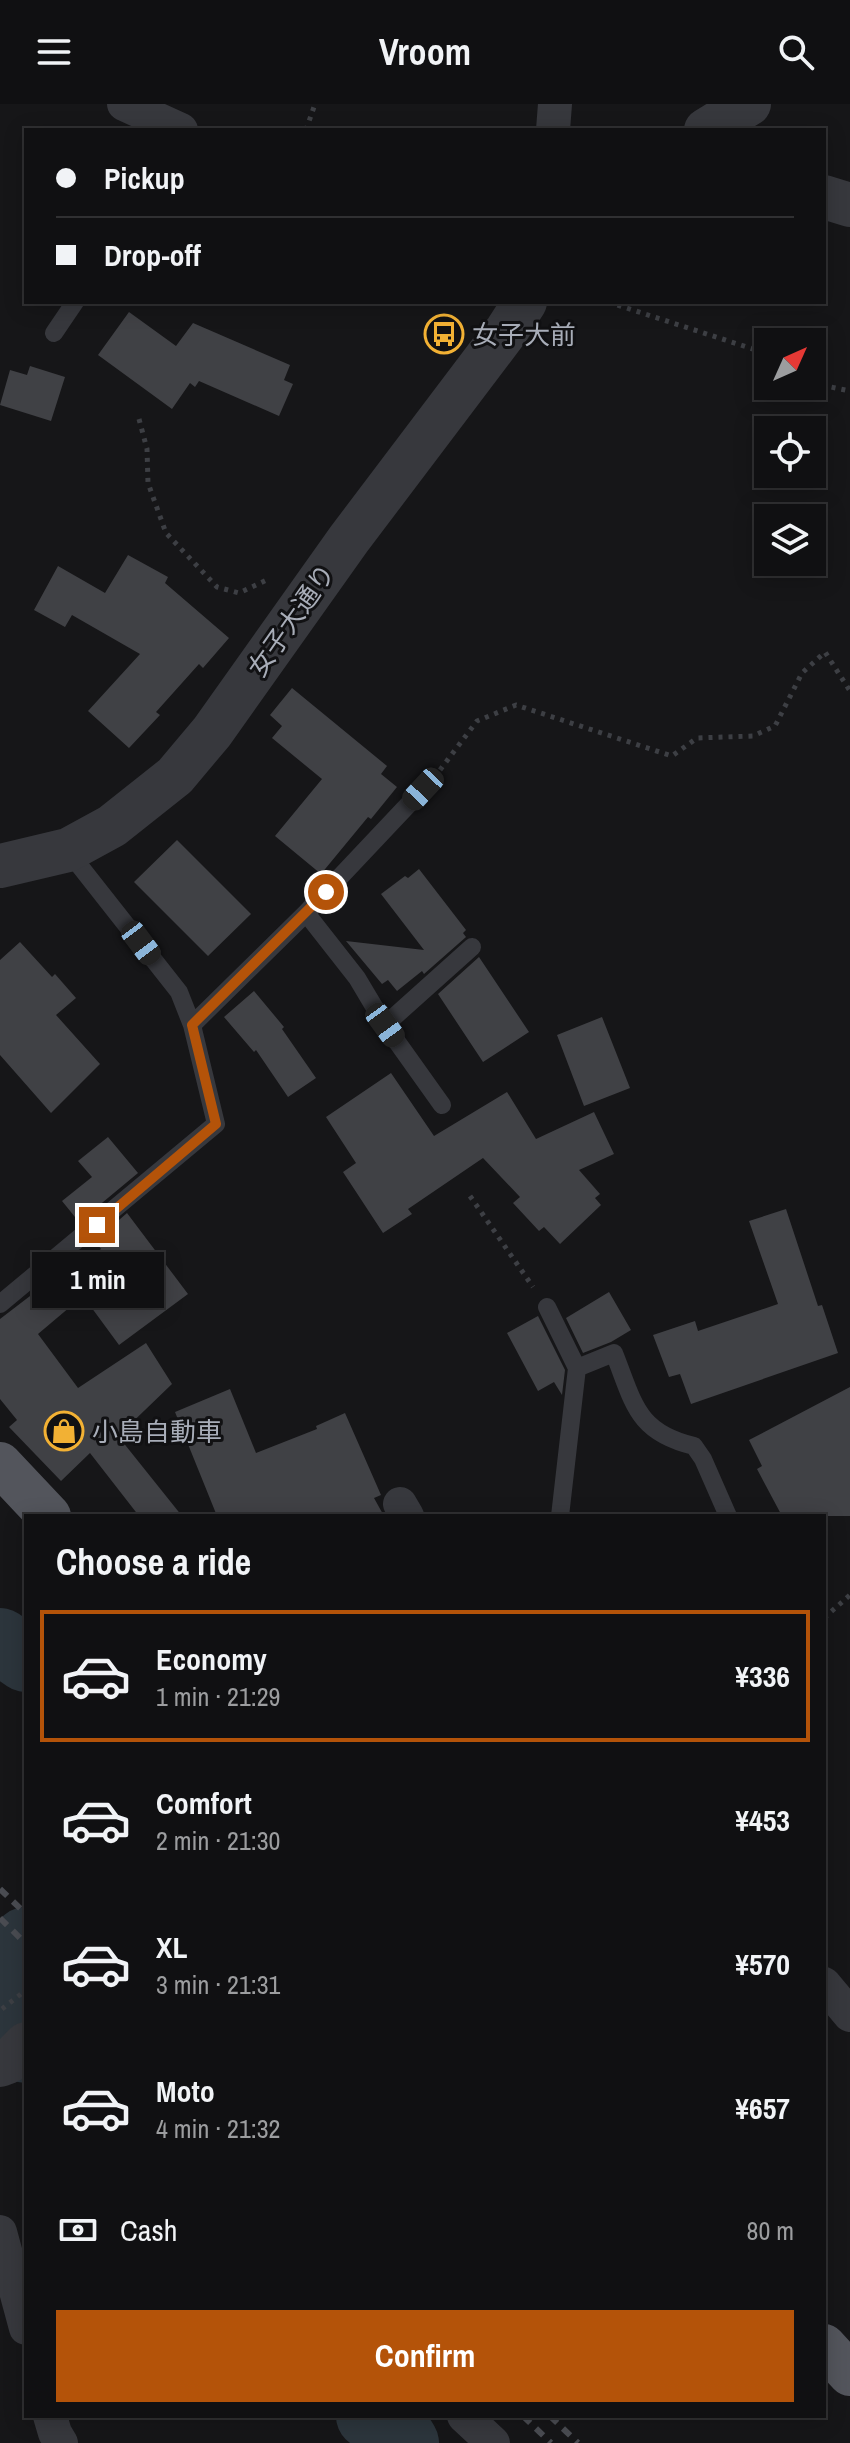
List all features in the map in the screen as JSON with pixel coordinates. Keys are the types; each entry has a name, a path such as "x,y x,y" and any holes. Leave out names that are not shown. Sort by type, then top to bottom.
{"main road":[{"path":"0,1464 47,1514"},
{"path":"826,2348 850,2374"}],"street":[{"path":"124,104 177,128"},
{"path":"553,128 555,104"},
{"path":"709,128 749,104"},
{"path":"826,198 850,205"},
{"name":"女子大通り","path":"0,866 68,850 112,826 175,776 212,732 349,539 524,304"},
{"path":"826,1986 850,2015"},
{"path":"0,2232 24,2321"},
{"path":"51,2418 61,2443"},
{"path":"466,2418 493,2443"}],"lane":[{"path":"54,333 74,304"},
{"path":"192,1025 306,913 423,789"},
{"path":"0,1304 216,1124 192,1025 179,992 68,850"},
{"path":"306,913 357,978 385,1025 442,1105"},
{"path":"385,1025 472,947"},
{"path":"547,1307 577,1368 560,1514"},
{"path":"577,1368 614,1353 637,1409 655,1432 694,1446 727,1514"}],"path":[{"path":"307,128 315,104"},
{"path":"614,304 754,350"},
{"path":"826,386 850,391"},
{"path":"139,419 147,449 148,483 166,533 194,565 217,587 239,593 279,574"},
{"path":"423,789 453,757 477,721 516,705 672,756 697,738 753,736 775,726 802,673 825,652 850,691"},
{"path":"470,1196 547,1307"},
{"path":"826,1616 850,1595"},
{"path":"0,2011 24,1992"}],"building":[{"path":"129,312 176,346 193,323 290,365 284,380 293,384 279,416 199,381 195,387 190,383 172,409 98,355"},
{"path":"30,366 65,377 51,421 0,405 10,370 27,375"},
{"path":"128,555 168,577 165,583 229,638 203,668 199,664 156,712 160,715 129,748 88,711 140,654 72,615 65,627 34,610 58,566 105,593"},
{"path":"292,688 387,766 381,774 397,787 321,874 275,836 322,779 272,738 282,726 270,715"},
{"path":"177,840 251,914 208,956 134,882"},
{"path":"419,869 466,930 463,933 466,937 424,974 422,971 397,991 388,980 382,984 346,941 424,950 381,894"},
{"path":"20,942 76,998 56,1015 100,1064 51,1113 0,1055 0,960"},
{"path":"479,957 529,1032 483,1062 438,994"},
{"path":"254,991 284,1027 282,1029 316,1078 288,1097 256,1050 254,1052 224,1017"},
{"path":"602,1017 630,1088 584,1106 557,1035"},
{"path":"391,1073 434,1136 507,1092 536,1139 594,1112 614,1154 579,1170 600,1194 595,1198 601,1205 560,1244 544,1227 539,1231 513,1203 520,1197 483,1158 408,1209 412,1214 383,1233 343,1172 356,1163 326,1117"},
{"path":"108,1137 138,1173 79,1222 62,1201 92,1177 78,1161"},
{"path":"786,1209 818,1306 822,1305 838,1353 691,1404 680,1374 669,1377 653,1335 695,1321 698,1331 778,1304 749,1221"},
{"path":"127,1213 188,1294 119,1345 83,1296 38,1334 78,1388 146,1343 172,1384 118,1436 180,1514 137,1514 90,1453 61,1481 9,1427 17,1420 0,1399 0,1319 47,1283 50,1286 101,1249 95,1241"},
{"path":"609,1292 631,1330 583,1353 566,1318"},
{"path":"538,1316 565,1370 562,1395 554,1382 538,1391 507,1333"},
{"path":"850,1387 850,1516 781,1514 757,1469 762,1466 749,1440"},
{"path":"230,1389 256,1453 317,1429 316,1426 345,1413 381,1495 374,1498 383,1514 216,1514 175,1412"}],"waterway":[{"path":"0,1641 24,1658"},
{"path":"0,1961 24,1942"},
{"path":"0,2004 5,2028 24,2048"},
{"path":"372,2418 406,2443"}],"railway":[{"path":"0,1889 24,1912"},
{"path":"0,1918 24,1942"},
{"path":"525,2418 551,2443"},
{"path":"552,2418 578,2443"}],"place":[{"name":"女子大前","path":"444,334"},
{"name":"小島自動車","path":"64,1431"}],"route":[{"path":"97,1225 216,1124 192,1025 326,892"}]}
